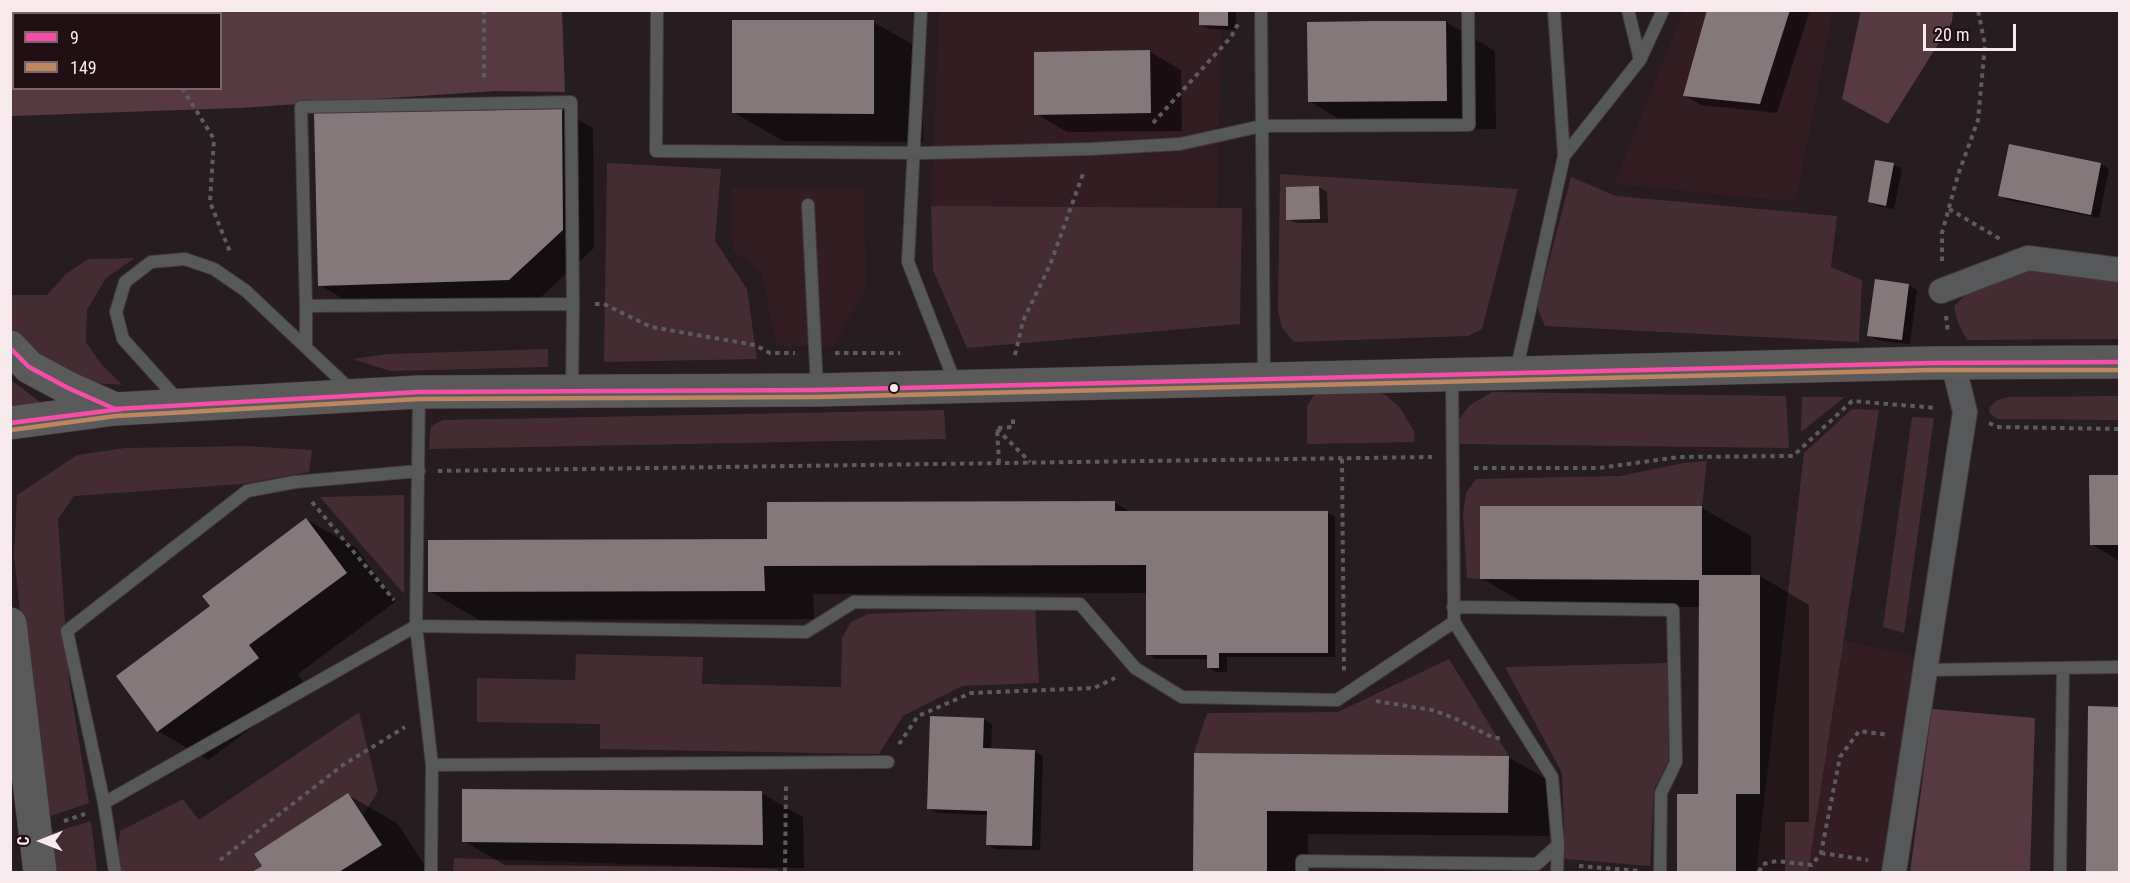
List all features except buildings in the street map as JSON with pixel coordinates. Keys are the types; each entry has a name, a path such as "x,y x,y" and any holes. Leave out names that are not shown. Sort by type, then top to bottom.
{"main road":[{"path":"10,347 29,367 115,409"},
{"path":"10,423 115,409 418,392 817,390 1953,363 2120,362"},
{"path":"10,624 40,873"}],"street":[{"path":"1941,291 2028,258 2120,270"},
{"path":"1895,868 1965,412 1953,363"}],"lane":[{"path":"657,10 656,151 914,152 1092,149 1180,144 1262,126 1469,125 1468,10"},
{"path":"921,10 908,262 957,387"},
{"path":"1261,10 1264,380"},
{"path":"1515,374 1564,156 1554,10"},
{"path":"1628,10 1640,60"},
{"path":"1564,156 1640,60 1663,10"},
{"path":"306,346 301,107 571,102 572,392"},
{"path":"808,205 817,390"},
{"path":"182,405 123,339 116,312 125,282 151,262 185,259 214,269 246,291 356,395"},
{"path":"306,306 573,304"},
{"path":"1452,374 1454,622 1552,777 1558,845 1557,869"},
{"path":"418,392 416,626 432,765 431,873"},
{"path":"115,873 104,803 67,631 247,491 295,482 418,471"},
{"path":"104,803 416,626 806,632 854,602 1080,604 1135,669 1182,697 1337,700 1454,622"},
{"path":"1453,607 1673,610 1676,762 1661,793 1660,873"},
{"path":"1925,670 2120,667"},
{"path":"2060,873 2063,668"},
{"path":"432,765 888,762"},
{"path":"1302,873 1302,861 1537,864 1558,845"}],"path":[{"path":"483,10 484,104"},
{"path":"1953,363 1941,291 1942,232 1958,175 1978,120 1985,45 1978,10"},
{"path":"1152,123 1231,37 1241,19"},
{"path":"183,90 214,139 210,202 246,291"},
{"path":"997,428 1013,427 1011,385 1015,352 1023,321 1050,265 1092,149"},
{"path":"1949,209 2028,258"},
{"path":"418,471 1342,459 1599,468 1679,457 1793,456 1852,401 1965,412 1997,427 2120,429"},
{"path":"997,428 999,463"},
{"path":"997,428 1030,463"},
{"path":"1342,459 1345,694 1372,701 1432,710 1492,737 1530,743"},
{"path":"295,482 416,626"},
{"path":"888,762 918,716 971,693 1094,688 1135,669"},
{"path":"220,860 343,765 426,714"},
{"path":"1759,873 1763,864 1777,861 1812,865 1821,853 1840,757 1859,731"},
{"path":"785,873 786,763"},
{"path":"35,828 83,816 104,803"},
{"path":"1821,853 1895,868"},
{"path":"1557,869 1644,872"}],"shaded area":[{"path":"1861,10 1953,11 1952,22 1888,124 1842,99"},
{"path":"10,11 562,11 565,92 496,91 239,108 11,116"},
{"path":"939,11 1222,11 1217,208 931,206"},
{"path":"1683,11 1833,11 1796,202 1614,184"},
{"path":"607,163 721,169 715,241 747,289 757,359 604,362"},
{"path":"1280,174 1518,189 1482,329 1468,336 1294,342 1282,328 1278,310"},
{"path":"1571,177 1616,196 1837,216 1831,267 1862,280 1859,342 1545,326 1537,307"},
{"path":"731,187 864,187 866,289 833,347 776,346 761,271 733,251"},
{"path":"931,206 1242,208 1240,324 967,348 933,270"},
{"path":"135,258 106,278 87,310 86,342 101,364 122,385 81,382 32,360 11,329 10,295 47,295 66,274 88,259"},
{"path":"2029,267 2119,280 2119,339 1967,340 1958,323 1954,306 1972,289"},
{"path":"548,349 548,367 390,371 353,359 387,354"},
{"path":"11,380 48,408 11,413"},
{"path":"1378,392 1387,396 1400,408 1414,431 1415,442 1307,444 1307,406 1314,395"},
{"path":"1492,392 1786,396 1789,448 1459,444 1457,433 1459,419 1470,405"},
{"path":"2119,396 2119,420 1998,419 1990,414 1989,408 1997,400 2009,397"},
{"path":"1802,397 1845,397 1801,432"},
{"path":"1852,409 1879,410 1808,872 1756,872 1804,453"},
{"path":"944,410 946,439 429,449 431,426 443,420"},
{"path":"1912,417 1934,418 1904,633 1883,627"},
{"path":"247,446 312,450 309,472 242,484 74,496 58,519 69,680 89,803 45,818 31,718 14,555 17,495 77,455 125,448"},
{"path":"1707,461 1702,506 1480,506 1480,579 1467,578 1463,514 1466,493 1476,479 1620,476 1684,463"},
{"path":"404,495 404,594 320,497"},
{"path":"1035,607 1039,683 962,686 903,716 879,754 600,749 600,724 477,722 477,678 575,680 576,654 703,657 702,684 841,687 842,638 851,622 868,614"},
{"path":"1811,633 1916,656 1882,872 1765,872"},
{"path":"1449,659 1509,756 1194,753 1207,713 1338,712"},
{"path":"1667,663 1669,760 1654,790 1650,866 1565,859 1562,773 1505,667"},
{"path":"1932,709 2035,718 2030,872 1910,872"},
{"path":"359,712 378,791 363,816 254,854 262,866 252,872 120,872 117,856 120,831 183,799 199,820"},
{"path":"91,821 97,872 52,872 48,834"},
{"path":"454,858 778,869 778,872 453,872"}],"transit line":[{"name":"9","path":"10,348 29,367 115,409 419,392 817,390 1932,363 2120,362"},
{"name":"149","path":"11,430 116,416 419,399 817,397 1932,370 2120,370"},
{"name":"9","path":"10,423 122,409"}]}
